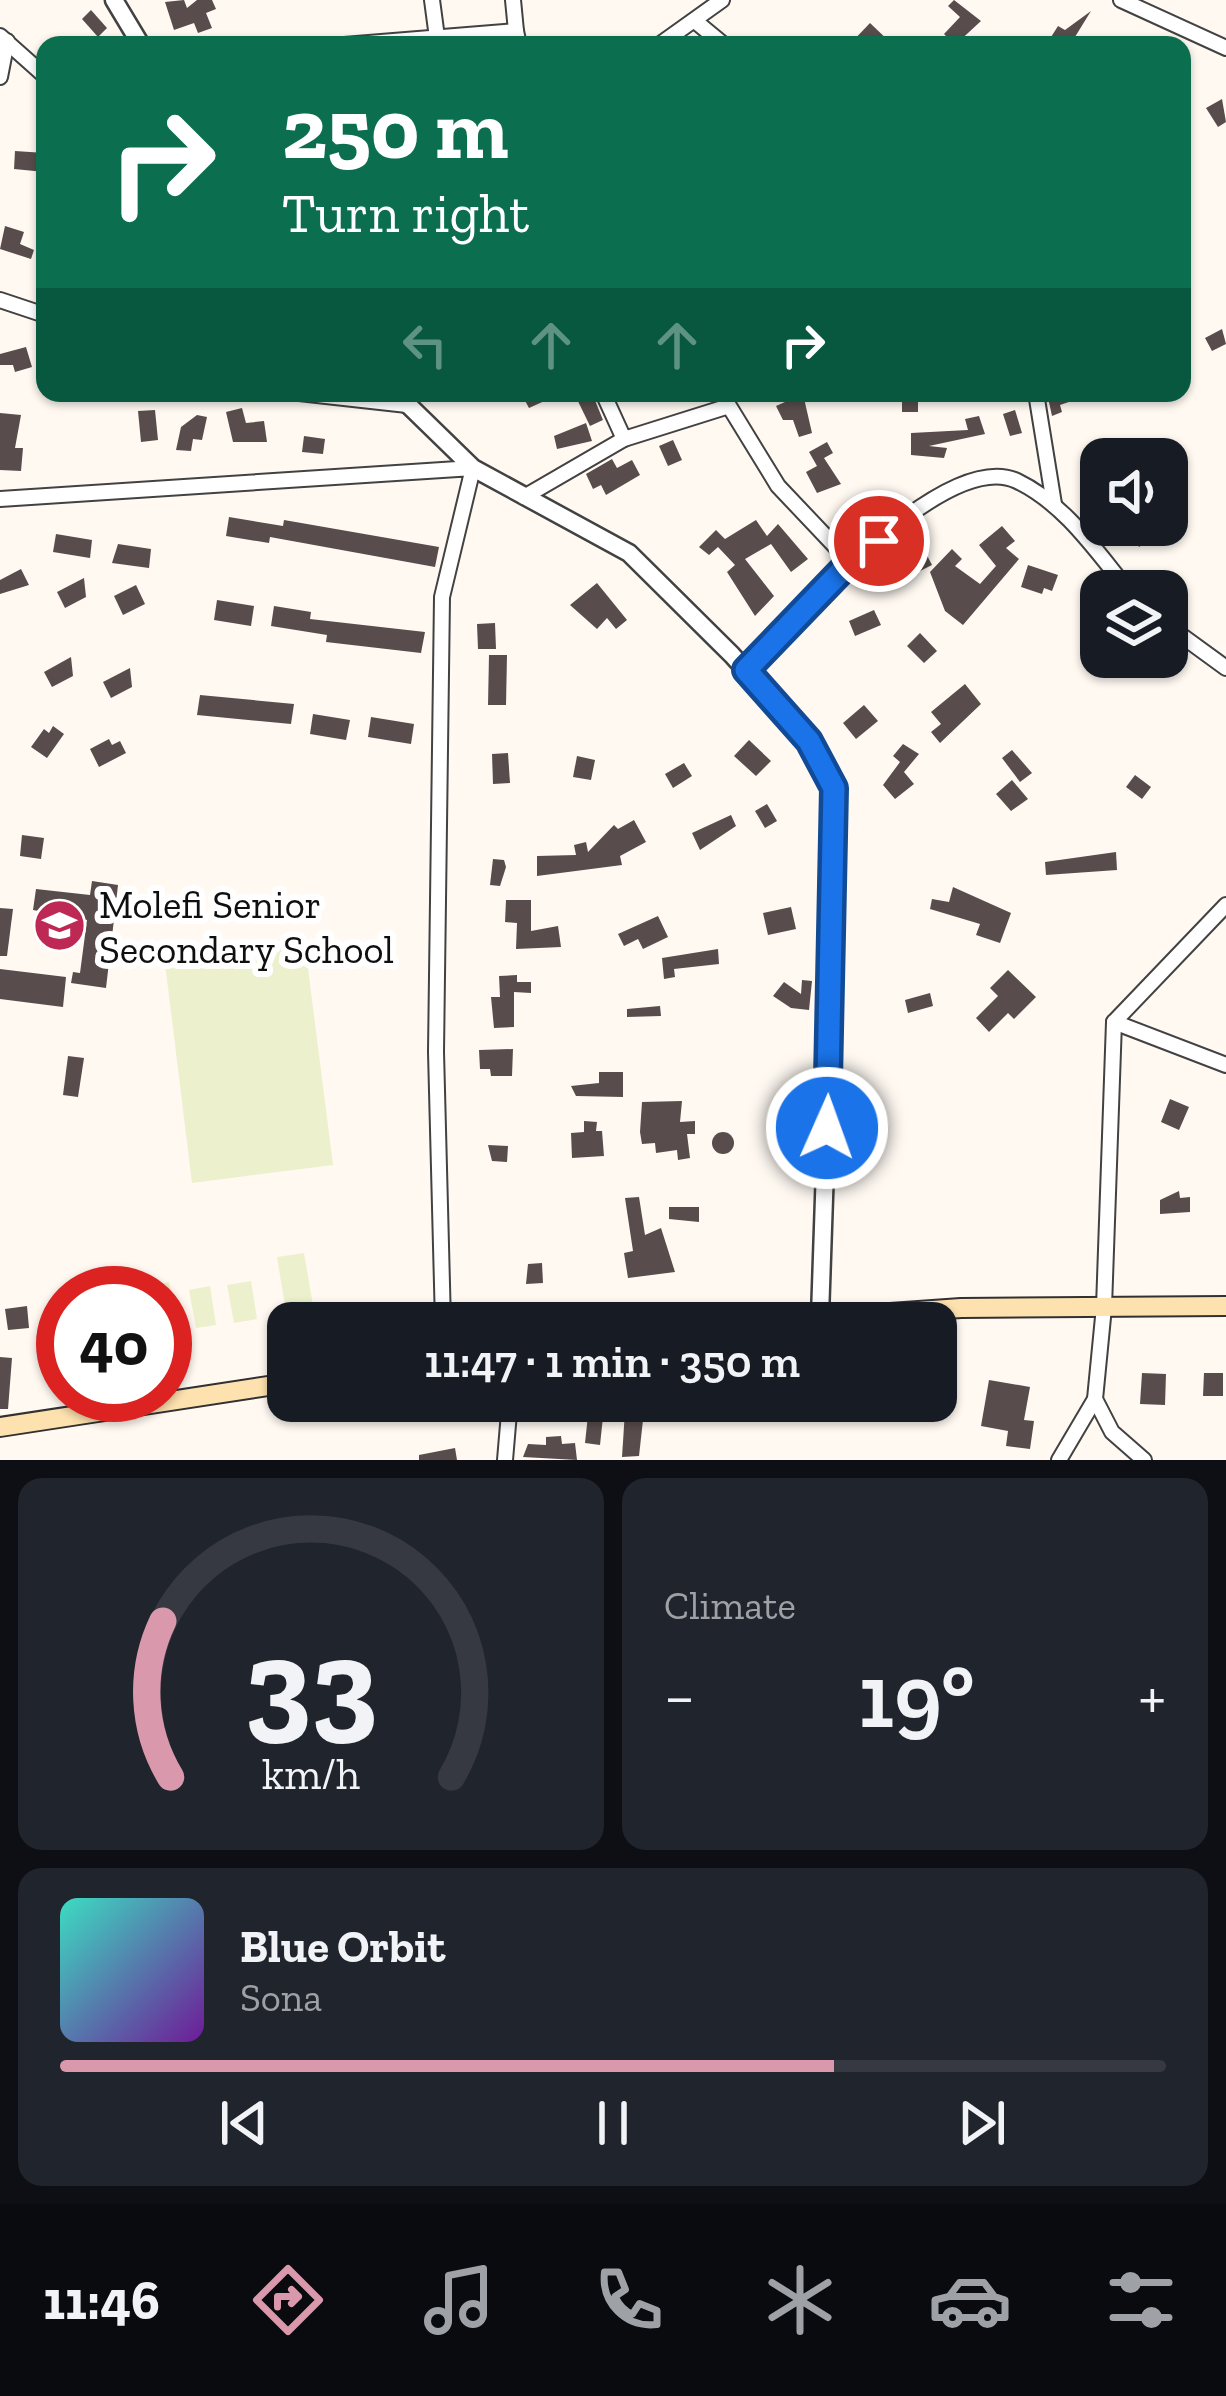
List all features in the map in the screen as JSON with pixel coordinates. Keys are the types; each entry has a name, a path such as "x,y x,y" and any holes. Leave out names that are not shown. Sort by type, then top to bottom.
{"main road":[{"path":"957,1312 1226,1306"},
{"path":"0,1426 267,1386"}],"street":[{"path":"114,0 136,36"},
{"path":"432,0 437,36"},
{"path":"513,0 517,36"},
{"path":"672,36 722,0"},
{"path":"1121,0 1226,48"},
{"path":"695,21 713,36"},
{"path":"3,39 36,68"},
{"path":"0,77 3,39"},
{"path":"0,300 36,312"},
{"path":"404,402 473,468 629,553 746,670 809,741 830,774 836,801 820,1302"},
{"path":"607,402 624,440"},
{"path":"524,497 624,440 720,402"},
{"path":"726,402 778,486 850,562"},
{"path":"1037,402 1054,504"},
{"path":"0,499 473,468"},
{"path":"442,1302 436,1073 442,597 473,468"},
{"path":"746,670 850,562 975,477 1016,481 1054,504 1111,570"},
{"path":"1188,640 1226,668"},
{"path":"1059,1460 1095,1399 1104,1307 1114,1022 1226,905"},
{"path":"1114,1022 1226,1065"},
{"path":"1095,1399 1112,1432 1144,1460"},
{"path":"506,1460 509,1422"}],"green space":[{"path":"304,937 333,1165 192,1183 164,955"},
{"path":"304,1253 312,1302 284,1302 277,1257"},
{"path":"251,1281 257,1319 234,1323 227,1285"},
{"path":"210,1286 216,1325 196,1328 192,1289"}],"building":[{"path":"184,0 187,8 197,0 212,0 216,9 206,13 212,28 198,33 194,23 174,30 165,2"},
{"path":"954,0 981,21 965,36 946,36 960,17 948,6"},
{"path":"91,10 107,28 97,36 82,19"},
{"path":"1091,11 1076,36 1052,36 1058,26 1065,30"},
{"path":"870,23 884,36 858,36"},
{"path":"1222,99 1226,122 1218,127 1206,108"},
{"path":"15,151 36,152 36,171 14,169"},
{"path":"5,226 24,232 20,244 34,250 31,259 0,249"},
{"path":"1222,329 1226,344 1212,351 1205,338"},
{"path":"26,347 32,367 15,372 13,365 0,365 0,354"},
{"path":"578,402 596,402 603,420 590,426"},
{"path":"805,402 812,433 799,437 793,420 783,420 776,406"},
{"path":"902,402 918,402 918,412 902,412"},
{"path":"1049,402 1069,402 1060,405 1062,412 1052,416"},
{"path":"242,408 246,423 264,421 267,442 233,442 226,412"},
{"path":"155,410 158,440 141,442 138,411"},
{"path":"1015,410 1022,433 1010,436 1003,414"},
{"path":"0,413 21,415 15,448 23,448 21,471 0,470"},
{"path":"197,415 207,417 202,440 193,439 191,451 176,450 181,427"},
{"path":"979,416 985,434 929,446 947,448 944,458 911,455 911,433 968,430 965,419"},
{"path":"586,423 592,441 557,449 554,436"},
{"path":"304,436 325,439 323,454 302,452"},
{"path":"673,440 682,460 668,466 659,446"},
{"path":"827,442 833,453 824,458 841,484 817,493 806,472 817,466 809,452"},
{"path":"612,459 617,468 632,460 640,475 606,495 601,485 593,489 586,474"},
{"path":"229,517 283,526 284,520 439,547 435,567 270,537 269,543 226,536"},
{"path":"756,520 767,536 778,524 808,559 791,572 771,544 745,559 774,596 755,616 727,572 735,565 718,547 709,555 699,547 716,530 725,539"},
{"path":"1002,526 1015,541 1006,548 1019,559 963,625 945,611 930,572 952,549 962,559 955,566 980,584 996,566 979,545"},
{"path":"56,534 92,540 90,558 53,552"},
{"path":"919,540 932,565 914,574 901,549"},
{"path":"118,544 151,549 149,568 112,563"},
{"path":"1028,565 1058,575 1052,591 1044,588 1042,594 1021,587"},
{"path":"21,569 29,585 0,594 0,580"},
{"path":"84,578 86,597 65,608 57,592"},
{"path":"597,583 627,620 616,629 607,618 597,629 570,605"},
{"path":"136,585 145,604 123,615 114,596"},
{"path":"217,600 254,606 251,626 214,620"},
{"path":"274,606 311,612 310,619 425,632 421,653 326,642 327,635 271,626"},
{"path":"874,610 881,625 855,636 849,621"},
{"path":"495,623 496,649 478,649 477,624"},
{"path":"920,633 937,651 924,663 907,646"},
{"path":"489,655 507,655 506,705 488,705"},
{"path":"71,657 73,676 52,687 44,672"},
{"path":"130,668 132,687 111,698 103,682"},
{"path":"965,684 981,704 940,743 931,732 941,724 931,712"},
{"path":"200,695 294,704 291,724 197,715"},
{"path":"864,705 878,721 856,739 843,723"},
{"path":"313,714 350,720 346,740 310,734"},
{"path":"371,717 414,724 411,744 368,737"},
{"path":"53,726 64,734 47,758 31,747 44,729 49,733"},
{"path":"109,739 112,745 120,741 126,753 99,767 90,749"},
{"path":"749,740 771,761 756,776 734,756"},
{"path":"903,744 919,754 904,772 914,784 895,799 883,785 900,762 893,756"},
{"path":"1012,750 1032,773 1020,782 1002,758"},
{"path":"508,753 510,783 493,784 492,754"},
{"path":"577,756 595,760 591,780 573,777"},
{"path":"684,763 692,776 673,788 665,774"},
{"path":"1135,775 1151,787 1142,799 1126,787"},
{"path":"1012,780 1028,799 1011,811 996,794"},
{"path":"767,804 777,821 765,828 755,811"},
{"path":"731,815 736,826 700,850 692,833"},
{"path":"634,820 646,842 620,856 622,865 537,876 537,856 576,855 574,845 586,842 588,852 614,825 618,829"},
{"path":"22,835 44,838 41,859 20,856"},
{"path":"1116,852 1117,870 1046,875 1045,862"},
{"path":"493,859 504,860 506,867 500,886 490,885"},
{"path":"92,881 118,885 106,988 71,983 73,972 80,973 87,920 33,910 36,889 90,895"},
{"path":"953,887 1011,913 1000,943 976,935 980,924 930,909 932,899 949,902"},
{"path":"506,900 531,900 531,931 558,926 561,947 516,949 517,923 505,922"},
{"path":"791,907 796,929 768,935 763,913"},
{"path":"0,908 13,909 7,956 0,956"},
{"path":"658,916 668,937 643,949 638,939 624,946 618,934"},
{"path":"718,949 719,964 674,969 675,977 664,979 662,958"},
{"path":"0,969 66,977 63,1007 0,999"},
{"path":"1008,970 1036,997 1014,1019 1008,1013 989,1032 976,1018 998,996 990,988"},
{"path":"517,975 517,982 531,982 531,993 514,992 514,1027 494,1028 491,997 500,997 499,976"},
{"path":"802,980 812,981 809,1010 791,1008 773,996 784,982 801,994"},
{"path":"930,993 933,1006 908,1013 905,1000"},
{"path":"660,1006 661,1016 627,1017 627,1009"},
{"path":"513,1049 512,1076 491,1076 490,1069 480,1069 479,1050"},
{"path":"68,1056 84,1058 78,1097 63,1095"},
{"path":"599,1072 623,1072 623,1097 576,1096 571,1086 599,1083"},
{"path":"1170,1099 1189,1107 1179,1130 1161,1122"},
{"path":"682,1101 680,1122 695,1121 695,1134 687,1134 690,1158 678,1160 677,1150 656,1153 655,1143 642,1144 642,1102"},
{"path":"584,1121 597,1122 604,1156 572,1158 571,1133 584,1132"},
{"path":"723,1132 734,1143 723,1154 712,1143"},
{"path":"488,1145 508,1146 507,1162 492,1161"},
{"path":"1179,1191 1180,1198 1190,1197 1190,1212 1160,1214 1160,1200"},
{"path":"639,1197 645,1235 661,1228 675,1272 628,1278 624,1253 633,1251 625,1198"},
{"path":"669,1207 699,1207 699,1222 669,1219"},
{"path":"542,1263 543,1283 526,1284 528,1264"},
{"path":"27,1306 29,1328 8,1330 5,1309"},
{"path":"0,1357 12,1358 8,1409 0,1409"},
{"path":"1142,1373 1166,1374 1165,1405 1140,1404"},
{"path":"1204,1373 1223,1373 1223,1396 1203,1396"},
{"path":"989,1380 1030,1387 1024,1420 1034,1421 1030,1449 1006,1446 1008,1431 981,1426"},
{"path":"587,1422 602,1422 600,1445 585,1443"},
{"path":"624,1422 643,1422 639,1456 622,1457"},
{"path":"561,1436 562,1444 575,1443 577,1460 523,1457 528,1444 546,1445 546,1437"},
{"path":"455,1448 457,1460 419,1460 419,1455"}],"place":[{"name":"Molefi Senior Secondary School","path":"60,926"}],"route":[{"path":"827,1128 834,788 809,741 746,670 850,562 879,541"}]}
